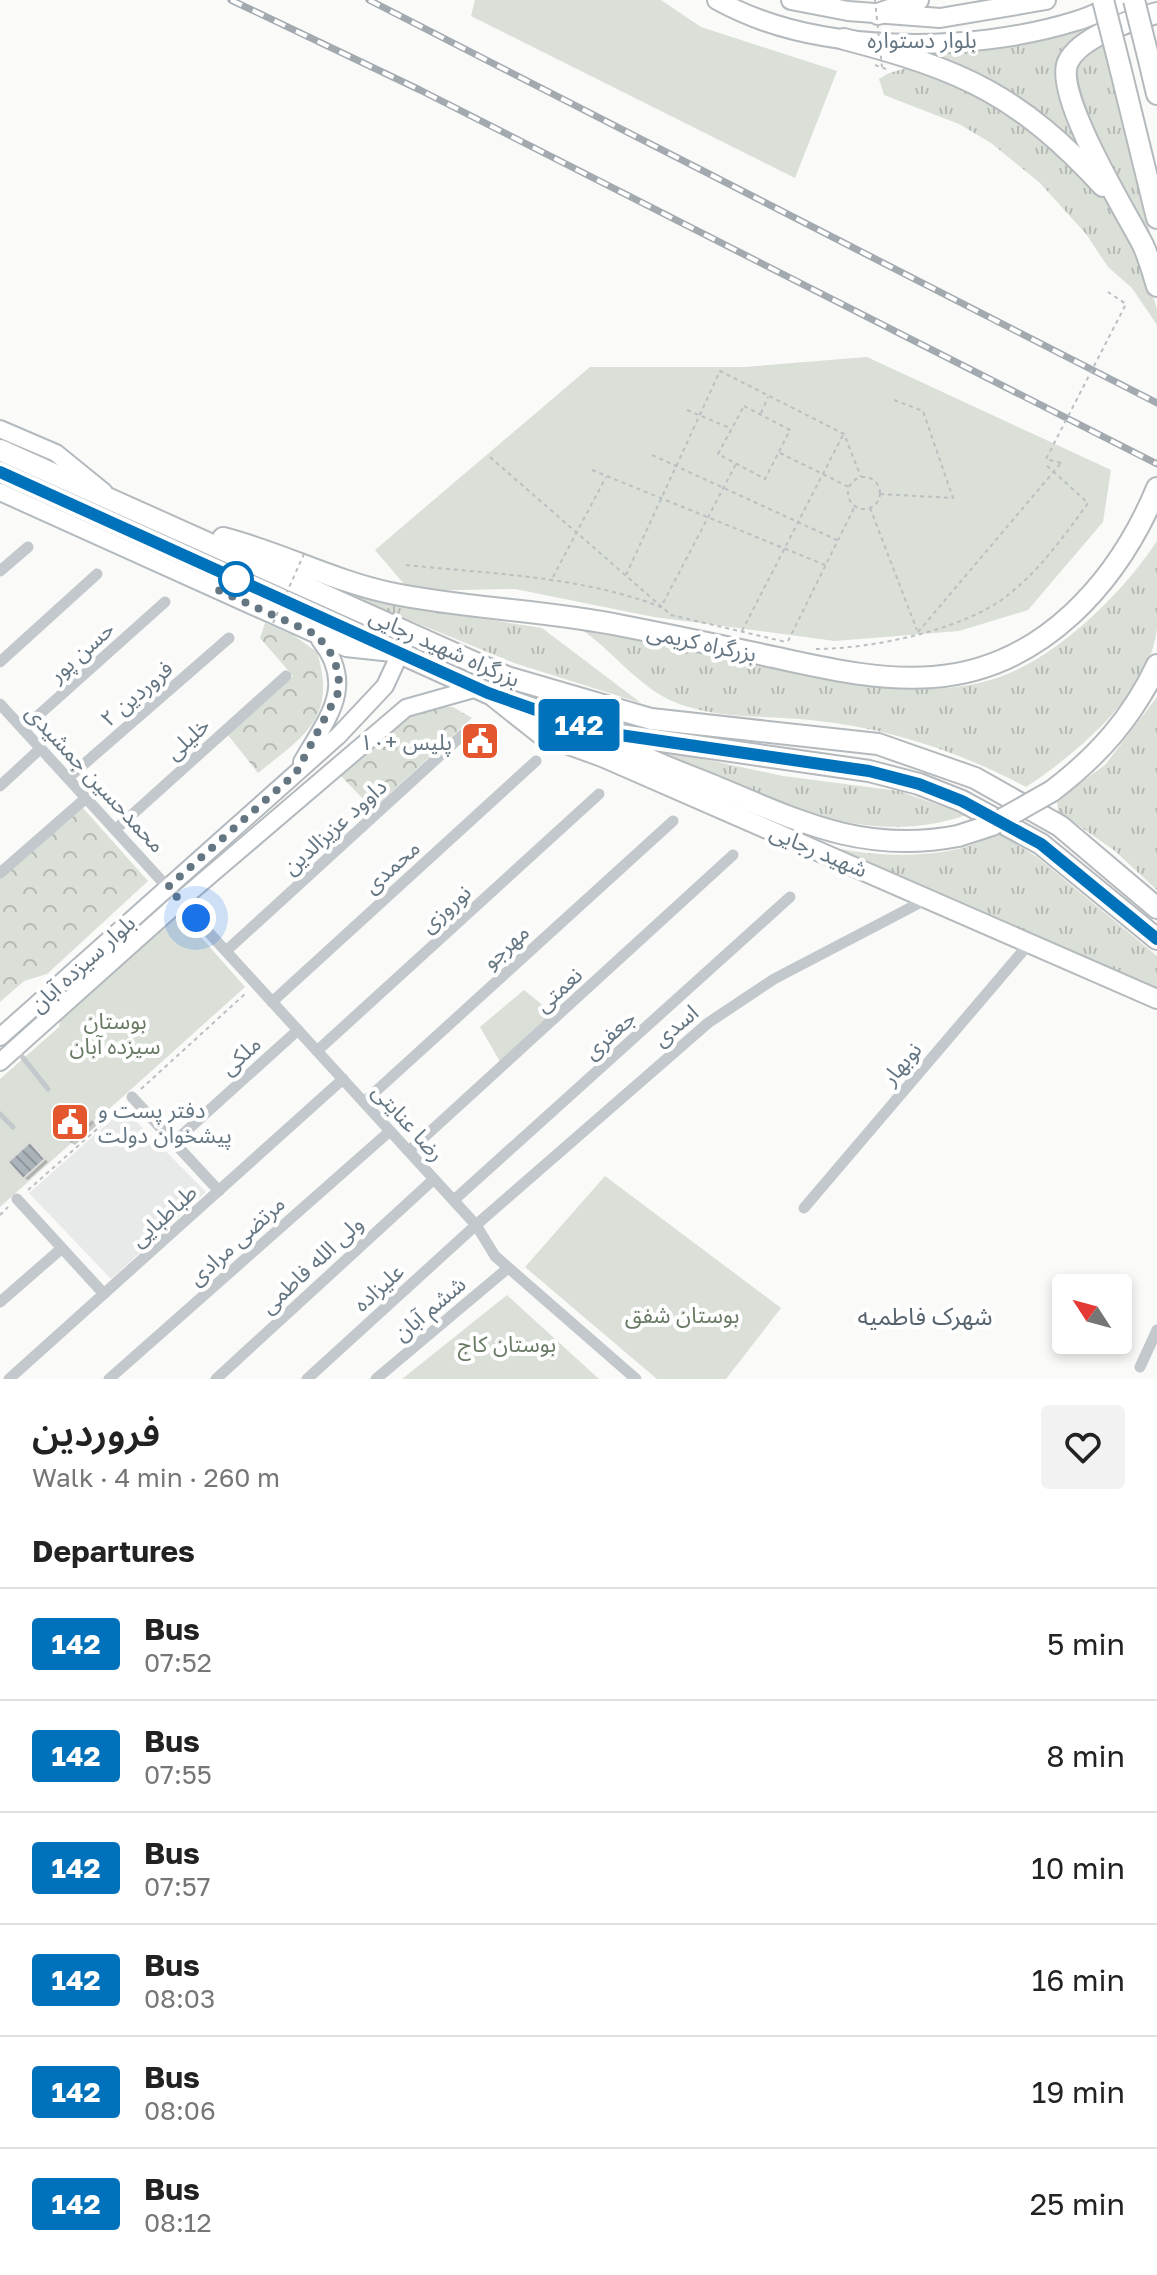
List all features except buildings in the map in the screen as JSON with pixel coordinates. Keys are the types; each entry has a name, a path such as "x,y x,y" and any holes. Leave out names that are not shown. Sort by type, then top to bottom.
{"highway":[{"path":"877,7 918,0"},
{"path":"1103,0 1157,218"},
{"path":"1134,0 1157,94"},
{"path":"1157,13 1125,22 1082,46 1067,64 1064,75 1065,86 1083,129 1145,249 1157,286"},
{"path":"844,39 913,57 998,95 1061,140 1119,203"},
{"name":"بزرگراه شهید رجایی","path":"0,450 507,677 651,719 878,744 975,778 1060,826 1157,908"},
{"name":"بزرگراه شهید رجایی","path":"0,472 482,691 599,732 823,763 919,784 962,801 1041,844 1157,939"},
{"name":"بزرگراه کریمی","path":"172,525 265,549 385,592 454,605 510,608 783,650 847,673 894,678 936,677 981,667 1018,652 1052,632 1113,571 1142,524 1157,488"},
{"path":"599,732 639,757 836,834 902,843 958,836 992,825 1052,791 1088,764 1116,734 1143,694 1157,665"}],"main road":[{"name":"بلوار دستواره","path":"717,0 741,13 781,26 844,39 942,44 1001,38 1076,21 1127,0"},
{"name":"بلوار دستواره","path":"791,0 877,7 940,18 1046,0"},
{"path":"0,429 56,453 115,500"},
{"path":"0,492 346,648 400,654"},
{"name":"بلوار سیزده آبان","path":"0,1037 165,883 296,773 368,704 385,686 410,632"},
{"path":"296,773 338,693 339,674 332,655 317,635"},
{"name":"بلوار سیزده آبان","path":"0,1062 180,901 389,721 406,708 427,700 482,691"},
{"name":"شهید رجایی","path":"482,691 541,735 602,757 1157,999"},
{"path":"368,704 378,700 390,705 389,721"}],"street":[{"path":"0,571 28,547"},
{"path":"0,662 97,574"},
{"name":"حسن پور","path":"23,729 165,602"},
{"name":"فروردین ۲","path":"68,778 229,638"},
{"name":"خلیلی","path":"115,830 286,676"},
{"name":"محمدحسین جمشیدی","path":"0,704 165,883"},
{"name":"داوود عزیزالدین","path":"226,951 468,730"},
{"path":"0,786 41,748"},
{"name":"محمدی","path":"272,1002 536,761"},
{"name":"نوروزی","path":"317,1051 599,794"},
{"path":"0,873 86,798"},
{"name":"مهرجو","path":"364,1102 673,821"},
{"name":"نعمتی","path":"409,1151 733,855"},
{"name":"رضا عنایتی","path":"165,883 454,1200 476,1225 495,1256 636,1379"},
{"name":"جعفری","path":"454,1200 790,897"},
{"name":"اسدی","path":"476,1225 708,1023 774,979 929,898"},
{"name":"نوبهار","path":"804,1208 1028,945"},
{"name":"ملکی","path":"174,1142 298,1030"},
{"name":"طباطبایی","path":"9,1379 343,1079"},
{"path":"132,1097 219,1191"},
{"name":"مرتضی مرادی","path":"109,1379 390,1131"},
{"name":"ولی الله فاطمی","path":"216,1379 434,1179"},
{"path":"17,1199 104,1294"},
{"name":"علیزاده","path":"307,1379 476,1225"},
{"path":"0,1302 61,1249"},
{"name":"ششم آبان","path":"376,1379 508,1268"},
{"path":"1140,1367 1157,1330"}],"lane":[{"path":"16,1048 48,1089"},
{"path":"0,1114 13,1127"}],"path":[{"path":"877,7 882,67"},
{"path":"917,632 1061,463 1046,459 1126,304 1108,292"},
{"path":"625,576 720,371 844,434 861,477 876,482 880,494"},
{"path":"760,415 768,396"},
{"path":"880,494 953,498 923,411 894,400"},
{"path":"744,406 790,430 765,479 718,454 731,429 744,406"},
{"path":"687,410 731,429"},
{"path":"742,631 796,521 844,434"},
{"path":"779,452 849,487"},
{"path":"652,455 837,540"},
{"path":"490,457 671,615 742,631 783,650 855,506"},
{"path":"814,649 851,647 970,617 991,607 1022,583 1088,503 1044,463"},
{"path":"661,607 736,464"},
{"path":"592,470 825,565"},
{"path":"552,579 607,476"},
{"path":"849,487 861,477"},
{"path":"849,487 849,498 855,506 870,508"},
{"path":"870,508 880,494"},
{"path":"870,508 917,632"},
{"path":"273,623 304,554"},
{"path":"406,565 552,579 624,593 661,607"},
{"path":"17,1199 256,984"}],"shaded area":[{"path":"124,1109 206,1192 111,1279 29,1193"}],"green space":[{"path":"475,0 661,0 701,27 837,71 795,178 471,16"},
{"path":"1098,26 1064,56 1056,72 1059,99 1065,114 1094,164 1055,128 1016,100 925,55"},
{"path":"1103,43 1154,249 1106,160 1072,85 1076,67"},
{"path":"914,66 1014,112 1101,192 1115,211 1146,273 1157,309 1157,325 1132,288 1108,267 1086,234 1040,183 991,143 959,124 884,95 879,79"},
{"path":"867,357 1111,470 1103,522 1028,610 959,631 835,641 654,617 515,589 410,591 375,550 590,367 745,367"},
{"path":"1157,541 1157,628 1152,652 1141,675 1108,720 1066,758 1026,787 975,762 895,735 840,724 723,714 688,707 659,694 576,626 719,658 853,683 911,689 969,685 1020,669 1065,640 1126,582"},
{"path":"313,575 401,606 542,628 641,703 514,663 312,580"},
{"path":"265,623 293,635 317,652 323,693 313,723 258,773 228,735 293,676 260,638"},
{"path":"1157,697 1157,890 1115,851 1058,811 1057,800 1105,765"},
{"path":"422,707 453,707 472,718 373,809 339,774 399,721"},
{"path":"652,748 783,776 899,791 966,815 925,825 885,827 845,822 766,798"},
{"name":"بوستان سیزده آبان","path":"83,808 148,881 47,974 24,981 0,1002 0,879"},
{"path":"1000,834 1037,857 1157,956 1157,990 824,846 874,854 924,854 963,848"},
{"name":"بوستان سیزده آبان","path":"177,910 245,987 0,1207 0,1079 59,1027 61,1011"},
{"path":"524,990 556,1016 502,1065 480,1027"},
{"name":"بوستان شفق","path":"605,1176 781,1308 726,1379 657,1379 525,1267"},
{"name":"بوستان کاج","path":"507,1295 599,1379 402,1379"}],"railway":[{"path":"231,0 420,90 1157,464"},
{"path":"369,0 1157,403"}],"bus line":[{"name":"142","path":"0,472 488,693 599,732 869,771 919,784 962,801 1041,844 1157,939"}],"place":[{"name":"پلیس +۱۰","path":"480,741"},
{"name":"دفتر پست و پیشخوان دولت","path":"70,1122"}],"district":[{"name":"شهرک فاطمیه","path":"925,1315"}],"route":[{"path":"196,918 168,887 296,773 338,693 339,674 332,655 317,635 218,590 236,579"}]}
